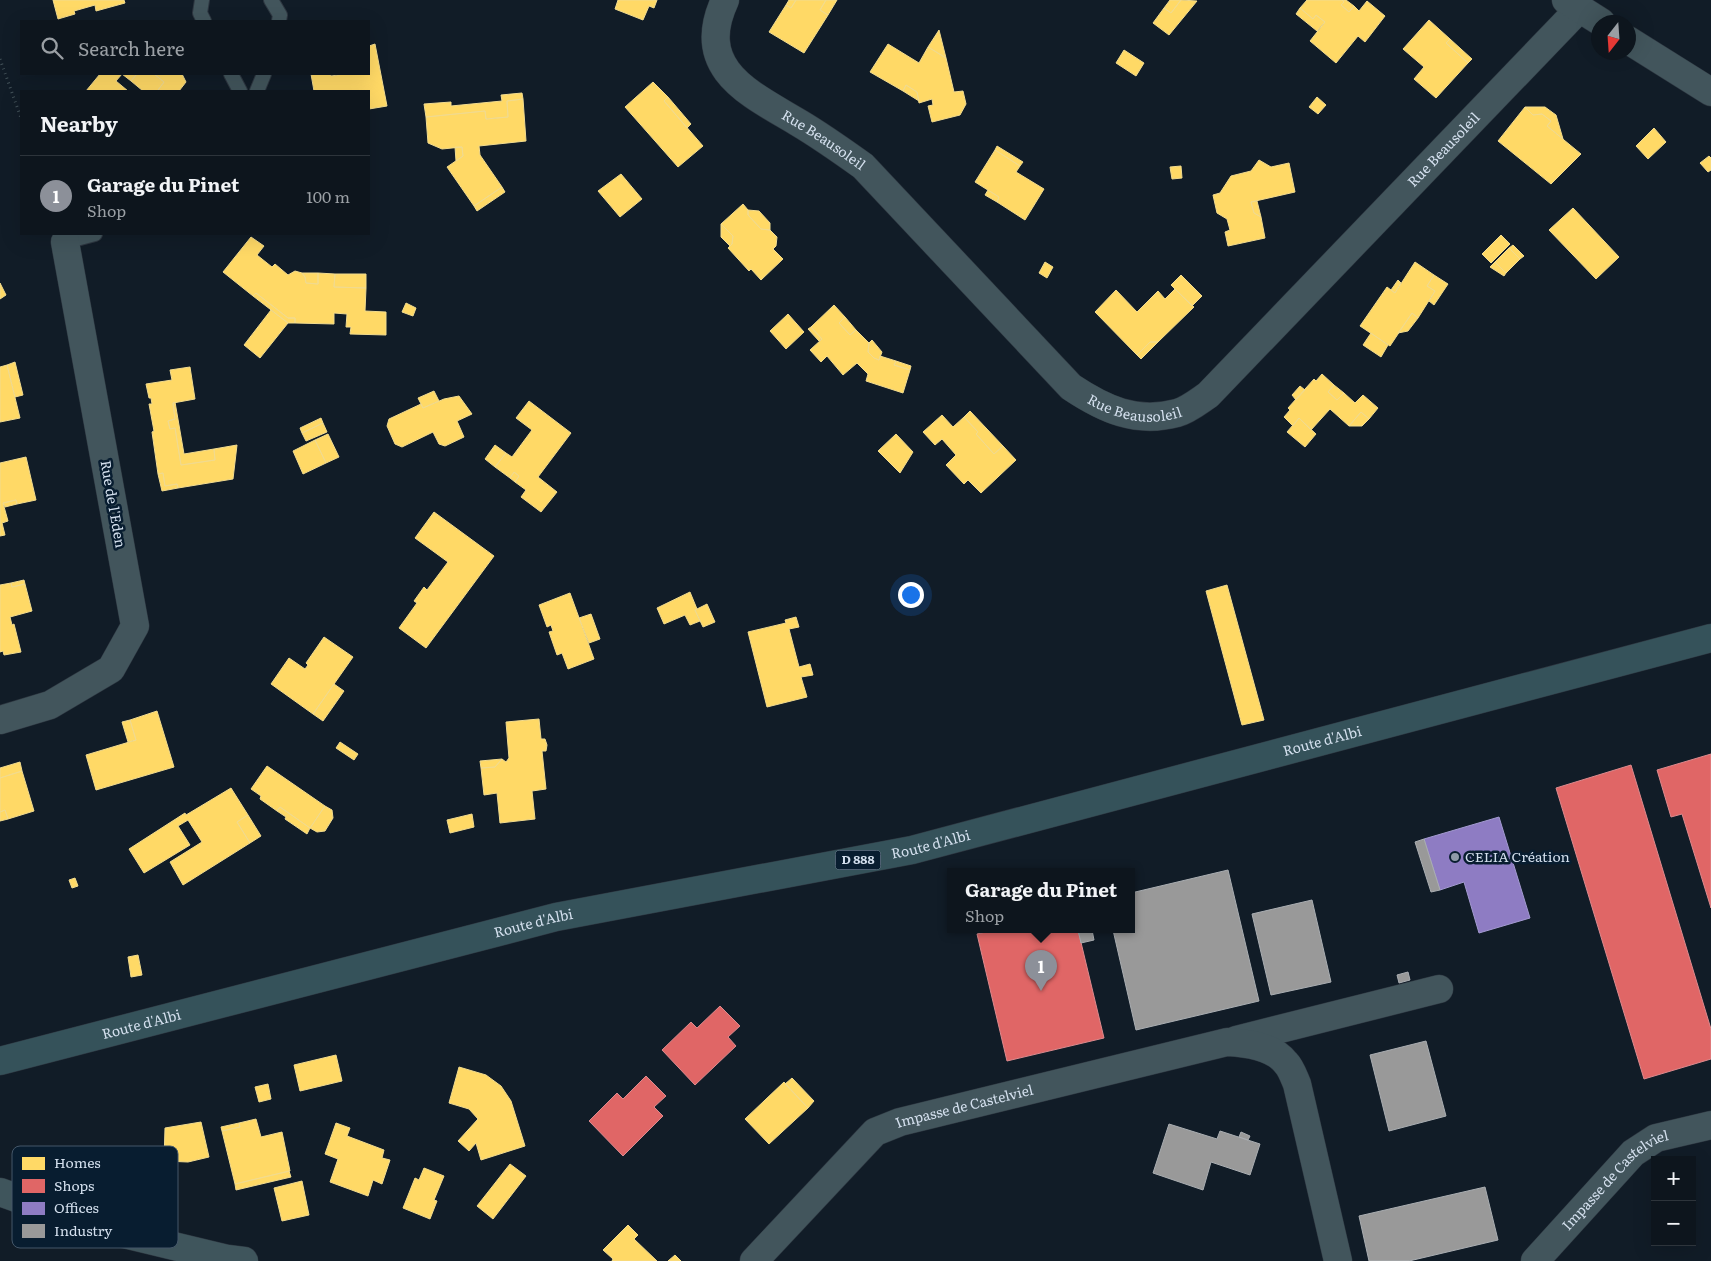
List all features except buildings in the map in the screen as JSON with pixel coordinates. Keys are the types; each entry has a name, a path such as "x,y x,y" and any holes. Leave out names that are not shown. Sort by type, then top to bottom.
{"main road":[{"name":"Route d'Albi","path":"0,1061 556,917 912,850 1711,638"}],"street":[{"name":"Rue Beausoleil","path":"725,0 718,15 714,41 724,69 742,88 824,138 863,166 1071,387 1094,402 1121,414 1152,416 1179,413 1208,395 1582,10"},
{"path":"1636,45 1711,92"},
{"name":"Rue de l'Eden","path":"0,720 50,705 111,669 135,626 66,242"},
{"name":"Impasse de Castelviel","path":"754,1261 875,1132 900,1122 1439,989"},
{"name":"Impasse de Castelviel","path":"1227,1042 1250,1043 1270,1051 1286,1062 1297,1084 1338,1261"},
{"name":"Impasse de Castelviel","path":"1535,1261 1632,1152 1656,1138 1711,1125"},
{"path":"178,1247 244,1261"}],"lane":[{"path":"202,0 200,13 204,20"},
{"path":"271,0 280,15 279,20"},
{"path":"232,75 239,90"},
{"path":"257,90 264,75"},
{"name":"Rue de l'Eden","path":"66,242 90,235"}],"path":[{"path":"0,59 20,115"}],"place":[{"name":"CELIA Création","path":"1455,857"},
{"name":"Garage du Pinet","path":"1041,991"}]}
